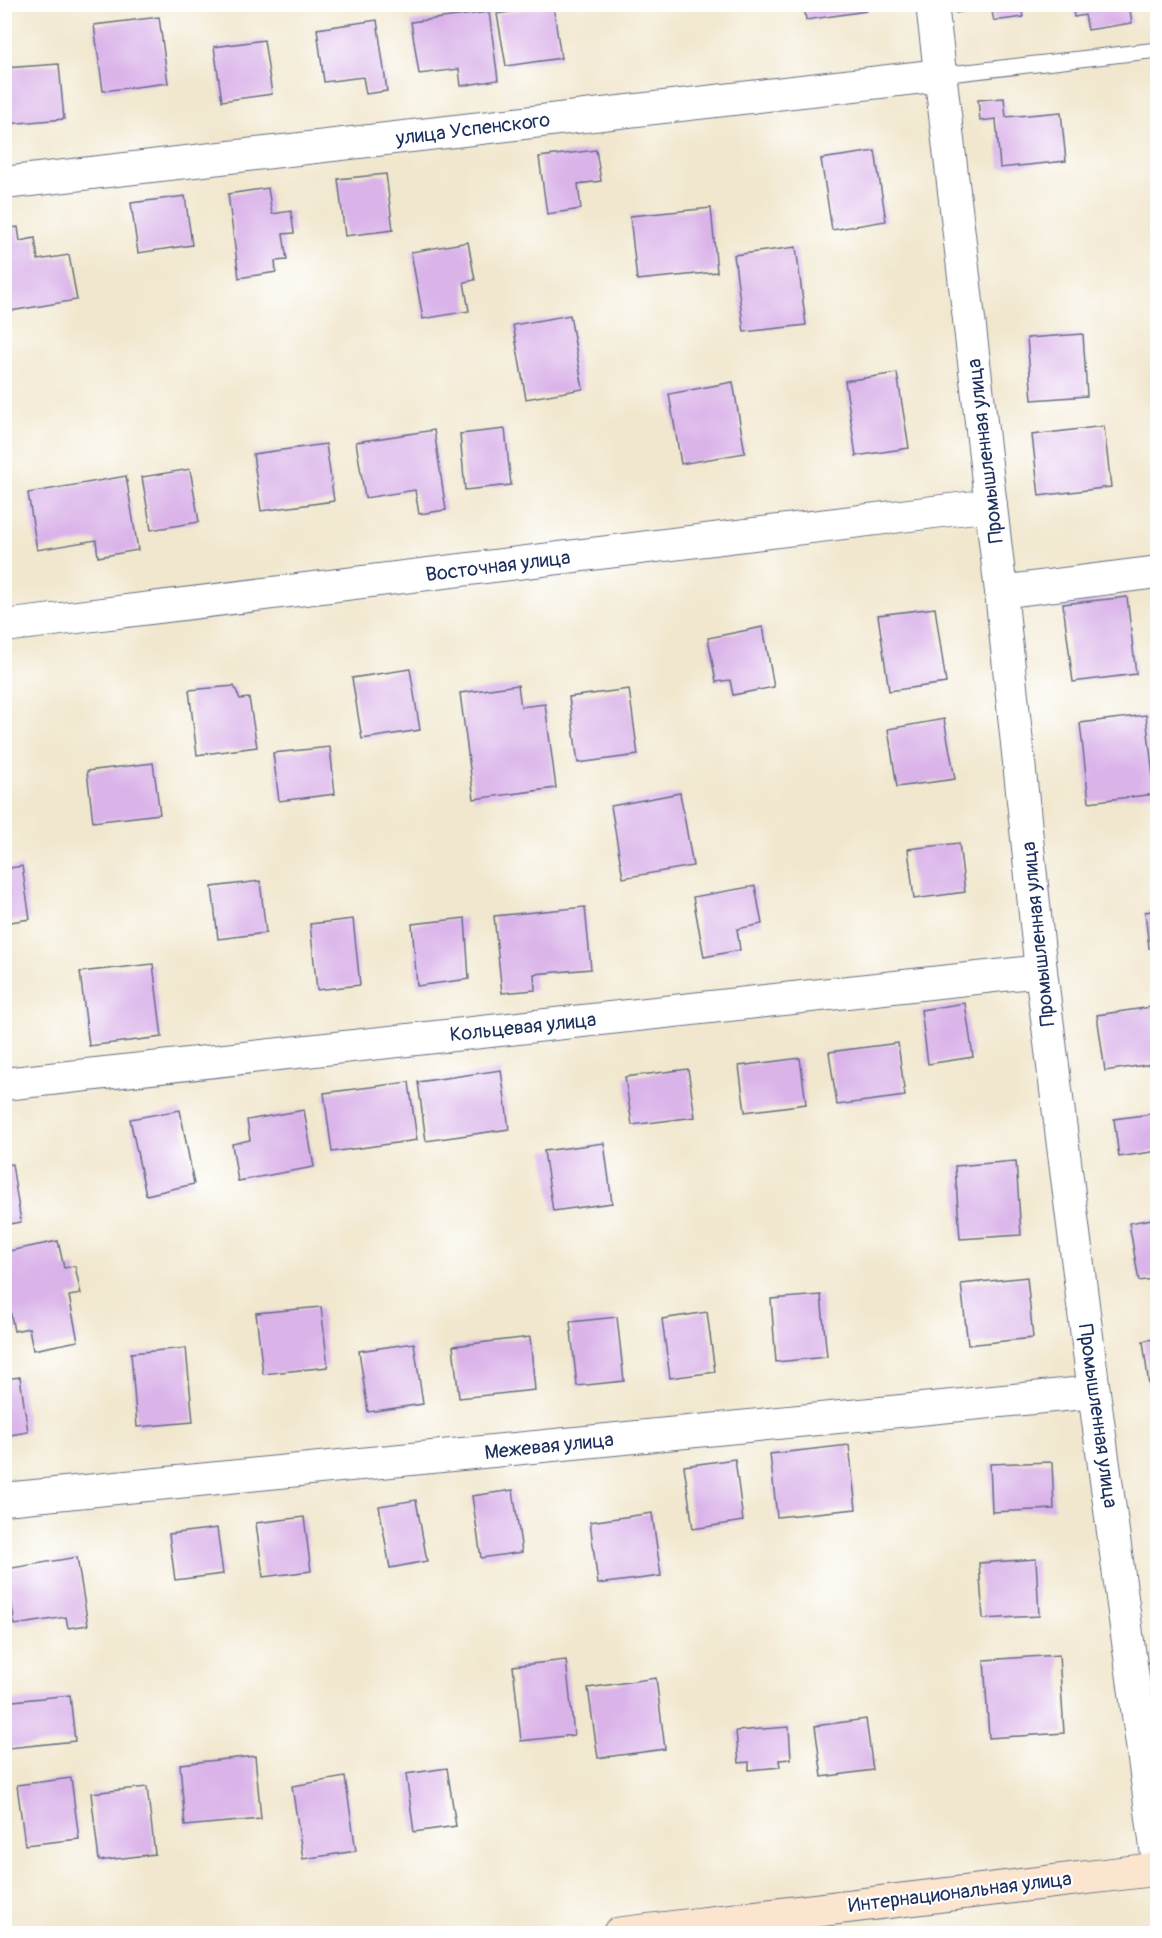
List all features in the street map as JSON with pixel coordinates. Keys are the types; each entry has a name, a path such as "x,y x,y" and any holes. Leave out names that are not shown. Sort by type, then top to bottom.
{"street":[{"name":"Промышленная улица","path":"932,4 1001,592 1041,970 1094,1392 1158,1862"},
{"name":"улица Успенского","path":"4,183 941,75"},
{"name":"Восточная улица","path":"4,626 991,505"},
{"path":"1001,592 1158,572"},
{"name":"Кольцевая улица","path":"4,1084 1041,970"},
{"name":"Межевая улица","path":"4,1499 1094,1392"},
{"name":"Интернациональная улица","path":"619,1934 1158,1869"}],"lane":[{"path":"941,75 1158,50"}],"building":[{"path":"804,4 865,4 866,11 806,20"},
{"path":"954,4 1021,4 1023,17 994,21 991,7 956,13"},
{"path":"1072,4 1129,4 1132,23 1088,30 1085,15 1074,17"},
{"path":"553,5 561,58 506,66 497,14"},
{"path":"489,12 498,80 461,86 459,69 419,74 411,22"},
{"path":"159,17 168,83 103,91 94,25"},
{"path":"377,20 387,91 366,94 363,77 324,82 317,29"},
{"path":"264,40 272,94 222,101 214,47"},
{"path":"59,64 64,119 7,124 4,68"},
{"path":"1004,98 1006,117 1061,112 1066,161 1000,168 996,119 980,121 978,100"},
{"path":"596,150 601,181 578,184 581,209 547,214 539,157"},
{"path":"875,151 886,221 832,230 821,159"},
{"path":"386,174 393,230 345,236 338,179"},
{"path":"268,188 272,214 291,211 294,233 283,234 287,260 275,261 276,272 239,278 228,194"},
{"path":"185,196 192,245 138,253 131,203"},
{"path":"711,208 717,272 637,280 630,216"},
{"path":"18,227 20,241 35,238 38,260 69,255 77,300 4,312 4,229"},
{"path":"468,242 475,280 464,282 469,311 423,319 411,252"},
{"path":"796,247 806,325 744,332 734,255"},
{"path":"570,315 583,389 526,399 513,325"},
{"path":"1083,334 1087,396 1032,400 1027,338"},
{"path":"897,373 909,448 856,456 845,381"},
{"path":"733,382 745,453 681,464 669,394"},
{"path":"1104,426 1111,487 1039,496 1032,435"},
{"path":"505,429 511,485 465,490 460,434"},
{"path":"434,430 446,510 419,514 415,490 365,498 356,442"},
{"path":"326,444 334,501 261,511 253,454"},
{"path":"190,469 199,522 151,530 142,477"},
{"path":"126,476 138,550 98,557 96,540 37,550 28,493"},
{"path":"1127,597 1136,674 1073,682 1063,604"},
{"path":"935,608 946,683 889,691 878,615"},
{"path":"763,627 774,687 733,695 730,680 716,682 708,638"},
{"path":"410,669 420,730 362,739 352,678"},
{"path":"518,685 521,707 545,704 556,788 474,799 460,693"},
{"path":"234,686 240,699 249,698 257,747 197,755 189,690"},
{"path":"629,689 638,755 578,763 569,697"},
{"path":"1146,715 1155,794 1089,802 1080,723"},
{"path":"944,719 955,779 897,787 888,729"},
{"path":"330,747 335,794 279,801 273,753"},
{"path":"153,763 160,814 93,822 87,771"},
{"path":"680,793 693,866 623,878 611,806"},
{"path":"959,843 965,892 914,899 908,849"},
{"path":"22,866 30,919 4,923 4,869"},
{"path":"260,881 266,933 218,939 212,887"},
{"path":"755,886 762,924 737,929 740,950 704,957 693,897"},
{"path":"585,907 591,969 534,974 535,990 502,993 494,916"},
{"path":"1158,910 1158,947 1149,948 1145,912"},
{"path":"465,918 469,979 417,986 412,924"},
{"path":"353,919 360,985 317,990 310,924"},
{"path":"153,964 162,1037 89,1046 80,972"},
{"path":"965,1003 973,1057 928,1064 921,1010"},
{"path":"1158,1006 1158,1063 1105,1071 1097,1015"},
{"path":"898,1043 905,1096 837,1105 829,1052"},
{"path":"800,1058 806,1104 745,1112 739,1066"},
{"path":"688,1069 695,1117 632,1125 625,1077"},
{"path":"501,1070 509,1129 426,1141 418,1082"},
{"path":"409,1082 417,1140 332,1152 324,1093"},
{"path":"180,1110 194,1184 146,1195 130,1119"},
{"path":"304,1110 314,1167 238,1181 232,1144 250,1140 247,1120"},
{"path":"1158,1113 1158,1151 1119,1157 1114,1119"},
{"path":"604,1143 612,1203 553,1211 544,1151"},
{"path":"1016,1161 1021,1235 960,1239 955,1166"},
{"path":"12,1164 21,1222 4,1225 4,1165"},
{"path":"1158,1218 1158,1278 1139,1281 1129,1223"},
{"path":"58,1241 64,1268 75,1266 81,1294 69,1296 78,1341 33,1350 29,1328 14,1331 10,1310 4,1311 4,1252"},
{"path":"1027,1277 1033,1338 968,1345 961,1284"},
{"path":"821,1295 827,1357 776,1362 771,1299"},
{"path":"321,1307 328,1367 263,1374 256,1313"},
{"path":"707,1312 715,1372 670,1378 662,1319"},
{"path":"617,1317 624,1381 577,1386 570,1322"},
{"path":"530,1337 535,1390 459,1398 453,1346"},
{"path":"1158,1338 1158,1384 1149,1386 1143,1341"},
{"path":"414,1343 423,1404 368,1412 359,1351"},
{"path":"186,1348 193,1422 137,1427 131,1353"},
{"path":"20,1377 28,1432 4,1436 4,1379"},
{"path":"849,1445 856,1509 777,1517 770,1454"},
{"path":"735,1459 743,1521 693,1529 684,1466"},
{"path":"1052,1462 1054,1509 992,1512 990,1464"},
{"path":"513,1490 522,1552 481,1558 472,1496"},
{"path":"416,1500 427,1561 390,1568 379,1506"},
{"path":"652,1513 661,1576 598,1584 590,1522"},
{"path":"304,1517 311,1571 263,1577 256,1523"},
{"path":"217,1528 223,1574 175,1580 169,1534"},
{"path":"77,1557 88,1625 68,1628 66,1617 15,1625 6,1569"},
{"path":"1036,1559 1039,1616 983,1619 979,1563"},
{"path":"1059,1655 1064,1733 989,1738 984,1660"},
{"path":"566,1660 574,1735 521,1741 513,1666"},
{"path":"656,1678 665,1749 598,1758 588,1688"},
{"path":"70,1695 75,1741 9,1748 4,1702"},
{"path":"866,1719 873,1770 822,1777 815,1726"},
{"path":"789,1727 791,1759 779,1760 780,1767 749,1770 749,1762 739,1763 736,1731"},
{"path":"255,1756 261,1819 185,1826 180,1764"},
{"path":"447,1768 456,1826 414,1832 406,1774"},
{"path":"345,1777 356,1851 303,1859 292,1786"},
{"path":"71,1778 79,1839 25,1845 17,1785"},
{"path":"147,1787 155,1854 99,1861 91,1793"}]}
